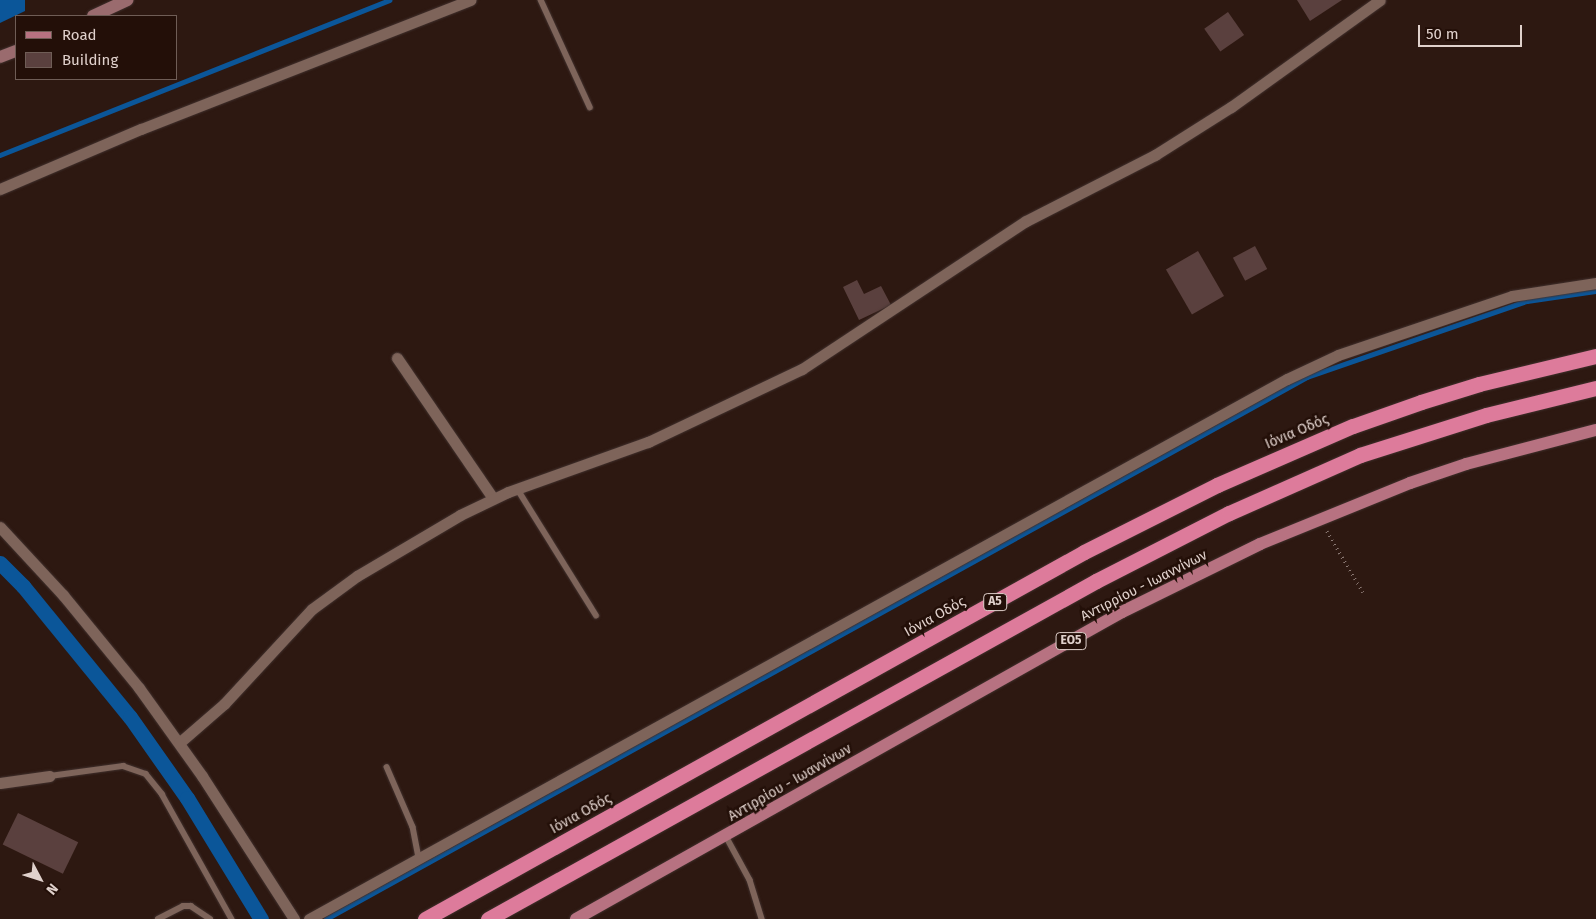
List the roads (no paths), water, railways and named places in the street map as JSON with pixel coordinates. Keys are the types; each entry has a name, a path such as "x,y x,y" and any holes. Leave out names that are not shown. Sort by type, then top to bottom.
{"highway":[{"name":"Ιόνια Οδός","path":"425,919 1084,552 1218,485 1353,426 1420,402 1480,384 1596,356"},
{"name":"Α5","path":"488,919 1096,581 1229,514 1360,455 1486,415 1596,388"}],"main road":[{"path":"95,15 128,0"},
{"path":"1,59 15,52"},
{"name":"Αντιρρίου - Ιωαννίνων","path":"576,919 1122,612 1260,544 1322,518 1466,464 1596,430"}],"street":[{"path":"0,189 141,129 471,0"},
{"path":"179,743 224,704 301,619 332,593 418,540 493,498 648,442 802,369 1026,221 1155,155 1224,112 1380,0"},
{"path":"309,919 1287,379 1338,355 1512,296 1596,283"},
{"path":"397,358 493,498"},
{"path":"0,527 90,627 179,743 294,919"},
{"path":"0,783 50,776"}],"lane":[{"path":"541,0 590,107"},
{"path":"517,488 596,615"},
{"path":"50,776 123,766 146,774 162,794 232,919"},
{"path":"387,766 413,827 419,859"},
{"path":"726,836 750,880 762,919"},
{"path":"158,919 183,906 191,906 210,919"}],"water":[{"path":"0,0 25,0 25,11 0,23"}],"waterway":[{"path":"0,155 389,0"},
{"path":"326,919 1307,377 1527,301 1596,291"},
{"path":"0,563 23,586 130,717 187,798 261,919"}]}
